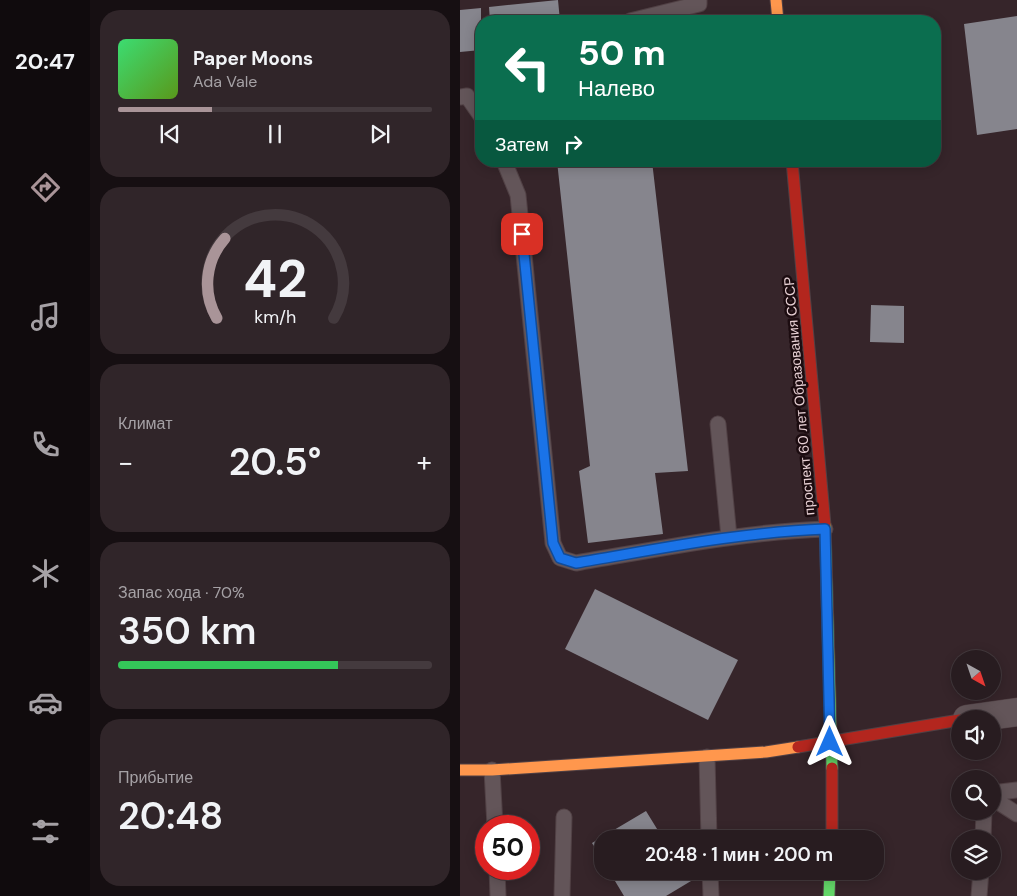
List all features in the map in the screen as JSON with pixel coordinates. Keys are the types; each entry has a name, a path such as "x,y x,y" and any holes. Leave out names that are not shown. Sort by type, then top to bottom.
{"main road":[{"path":"776,0 777,15"},
{"name":"проспект 60 лет Образования СССР","path":"793,167 825,529 832,830"},
{"path":"460,770 492,770 707,758 766,752 951,722"},
{"path":"829,896 830,880"}],"street":[{"path":"1001,714 1017,712"}],"lane":[{"path":"655,15 700,4 699,0"},
{"path":"460,97 467,96 475,107"},
{"path":"506,167 518,195 553,543 560,558 576,563 780,530 825,529"},
{"path":"718,424 729,537"},
{"path":"707,758 709,830"},
{"path":"492,770 494,815"},
{"path":"1001,792 1017,790"},
{"path":"1001,804 1017,814"},
{"path":"562,896 564,817"},
{"path":"497,880 498,896"},
{"path":"710,880 711,896"},
{"path":"980,896 981,880"}],"building":[{"path":"558,0 559,15 490,15 489,7"},
{"path":"481,8 481,15 475,15 475,51 460,52 460,10"},
{"path":"1017,16 1017,129 977,135 964,24"},
{"path":"558,167 653,167 688,471 655,473 663,534 588,543 579,471 590,466"},
{"path":"871,305 904,306 904,343 870,342"},
{"path":"595,589 738,660 708,720 565,649"},
{"path":"646,811 658,830 614,830"},
{"path":"614,880 693,880 666,896 624,896"}],"traffic: fast":[{"path":"825,525 832,768"},
{"path":"829,896 830,880"}],"traffic: slow":[{"path":"776,0 777,15"},
{"path":"460,770 492,770 766,752 798,747"}],"traffic: jam":[{"path":"793,167 825,525"},
{"path":"798,747 951,722"},
{"path":"832,768 832,830"}],"route":[{"path":"522,234 553,543 560,558 576,563 780,530 825,529 830,742"}]}
